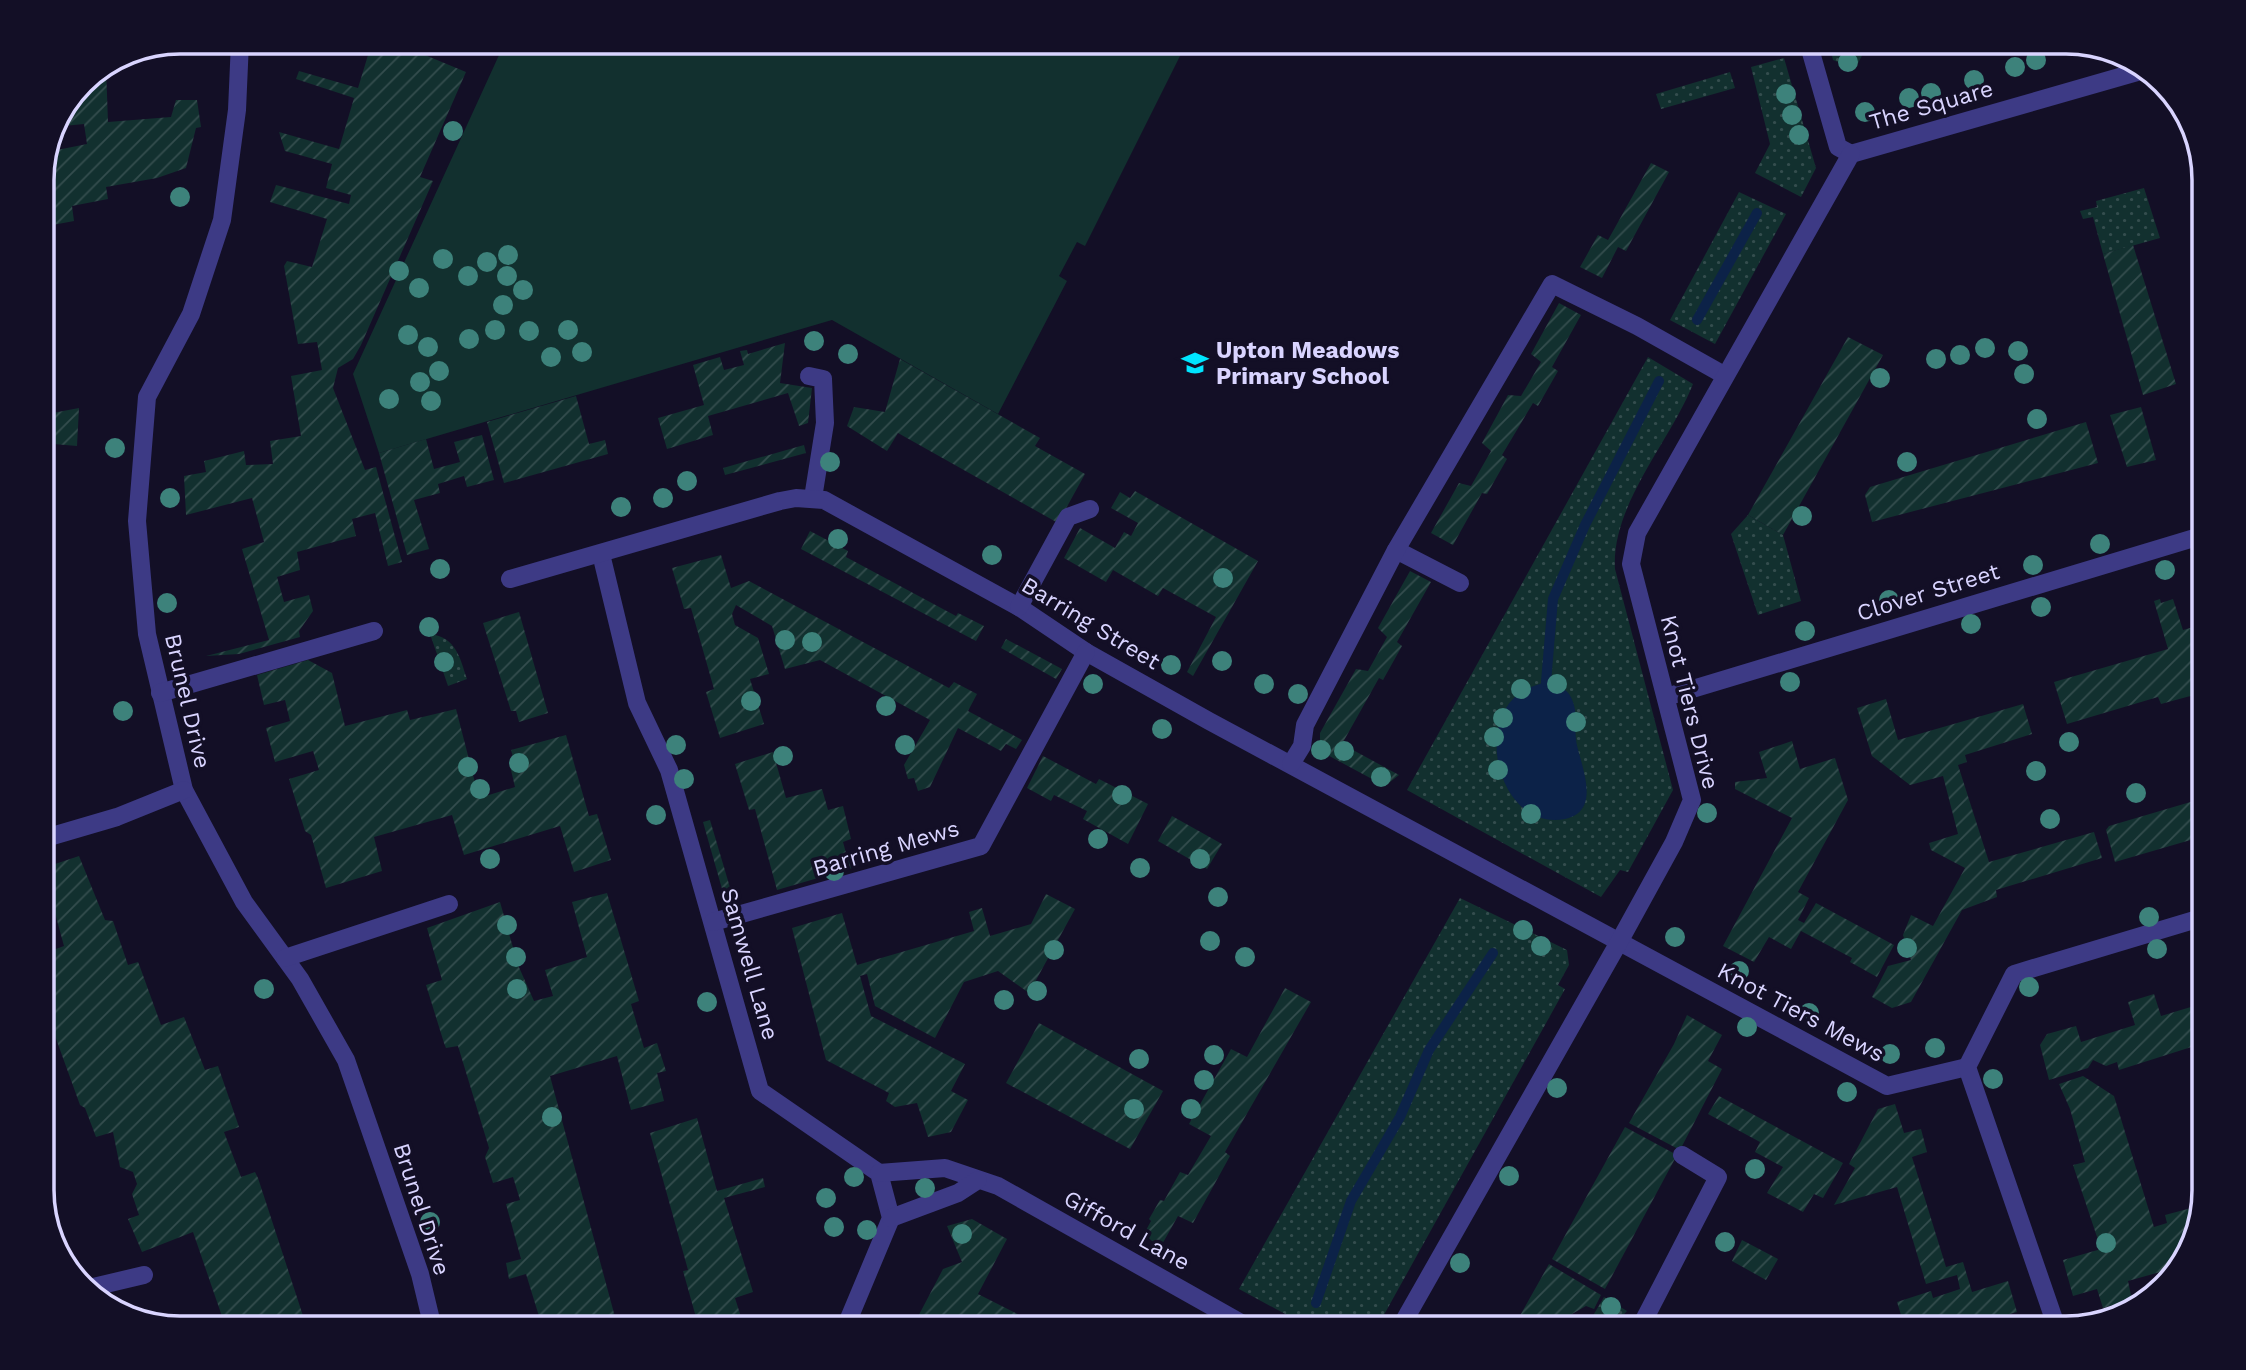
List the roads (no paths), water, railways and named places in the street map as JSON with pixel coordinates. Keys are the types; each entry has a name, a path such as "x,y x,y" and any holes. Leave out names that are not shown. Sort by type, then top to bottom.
{"street":[{"name":"Brunel Drive","path":"239,54 237,110 222,220 191,314 147,397 137,521 147,634 184,790 244,902 285,958 346,1060 420,1274 430,1316"},
{"name":"The Square","path":"1811,54 1838,147 1851,154 2132,73"},
{"name":"Knot Tiers Drive","path":"1407,1316 1619,942 1674,842 1692,800 1632,564 1637,533 1724,374 1851,154"},
{"path":"1292,764 1302,746 1305,726 1396,550 1552,284 1637,326 1653,338 1724,374"},
{"path":"809,376 823,379 825,412 813,498"},
{"name":"Barring Street","path":"510,579 720,517 796,498 824,499 1019,607 1086,652 1619,942"},
{"path":"1019,607 1068,517 1090,509"},
{"name":"Clover Street","path":"1666,697 2191,539"},
{"path":"1396,550 1460,583"},
{"name":"Samwell Lane","path":"601,554 637,703 669,770 761,1091 879,1173"},
{"path":"160,692 374,631"},
{"name":"Barring Mews","path":"713,922 981,846 1086,652"},
{"path":"55,835 117,817 184,790"},
{"path":"285,958 449,904"},
{"path":"2053,1316 1968,1067 2014,974 2192,921"},
{"name":"Knot Tiers Mews","path":"1619,942 1887,1086 1968,1067"},
{"path":"1646,1316 1718,1177 1682,1155"},
{"name":"Gifford Lane","path":"879,1173 945,1168 998,1186 1229,1316"},
{"path":"850,1316 891,1218 879,1173"},
{"path":"891,1218 958,1193 978,1180"},
{"path":"99,1286 144,1275"}],"water":[{"path":"1546,682 1564,690 1572,700 1576,740 1586,785 1584,806 1577,814 1565,819 1544,819 1526,811 1512,796 1497,757 1497,735 1502,716 1513,699 1528,688"}],"waterway":[{"path":"1697,320 1757,213"},
{"path":"1546,682 1553,599 1585,525 1659,381"},
{"path":"1316,1303 1351,1201 1400,1117 1429,1050 1493,953"}],"place":[{"name":"Upton Meadows Primary School","path":"1195,363"}]}
